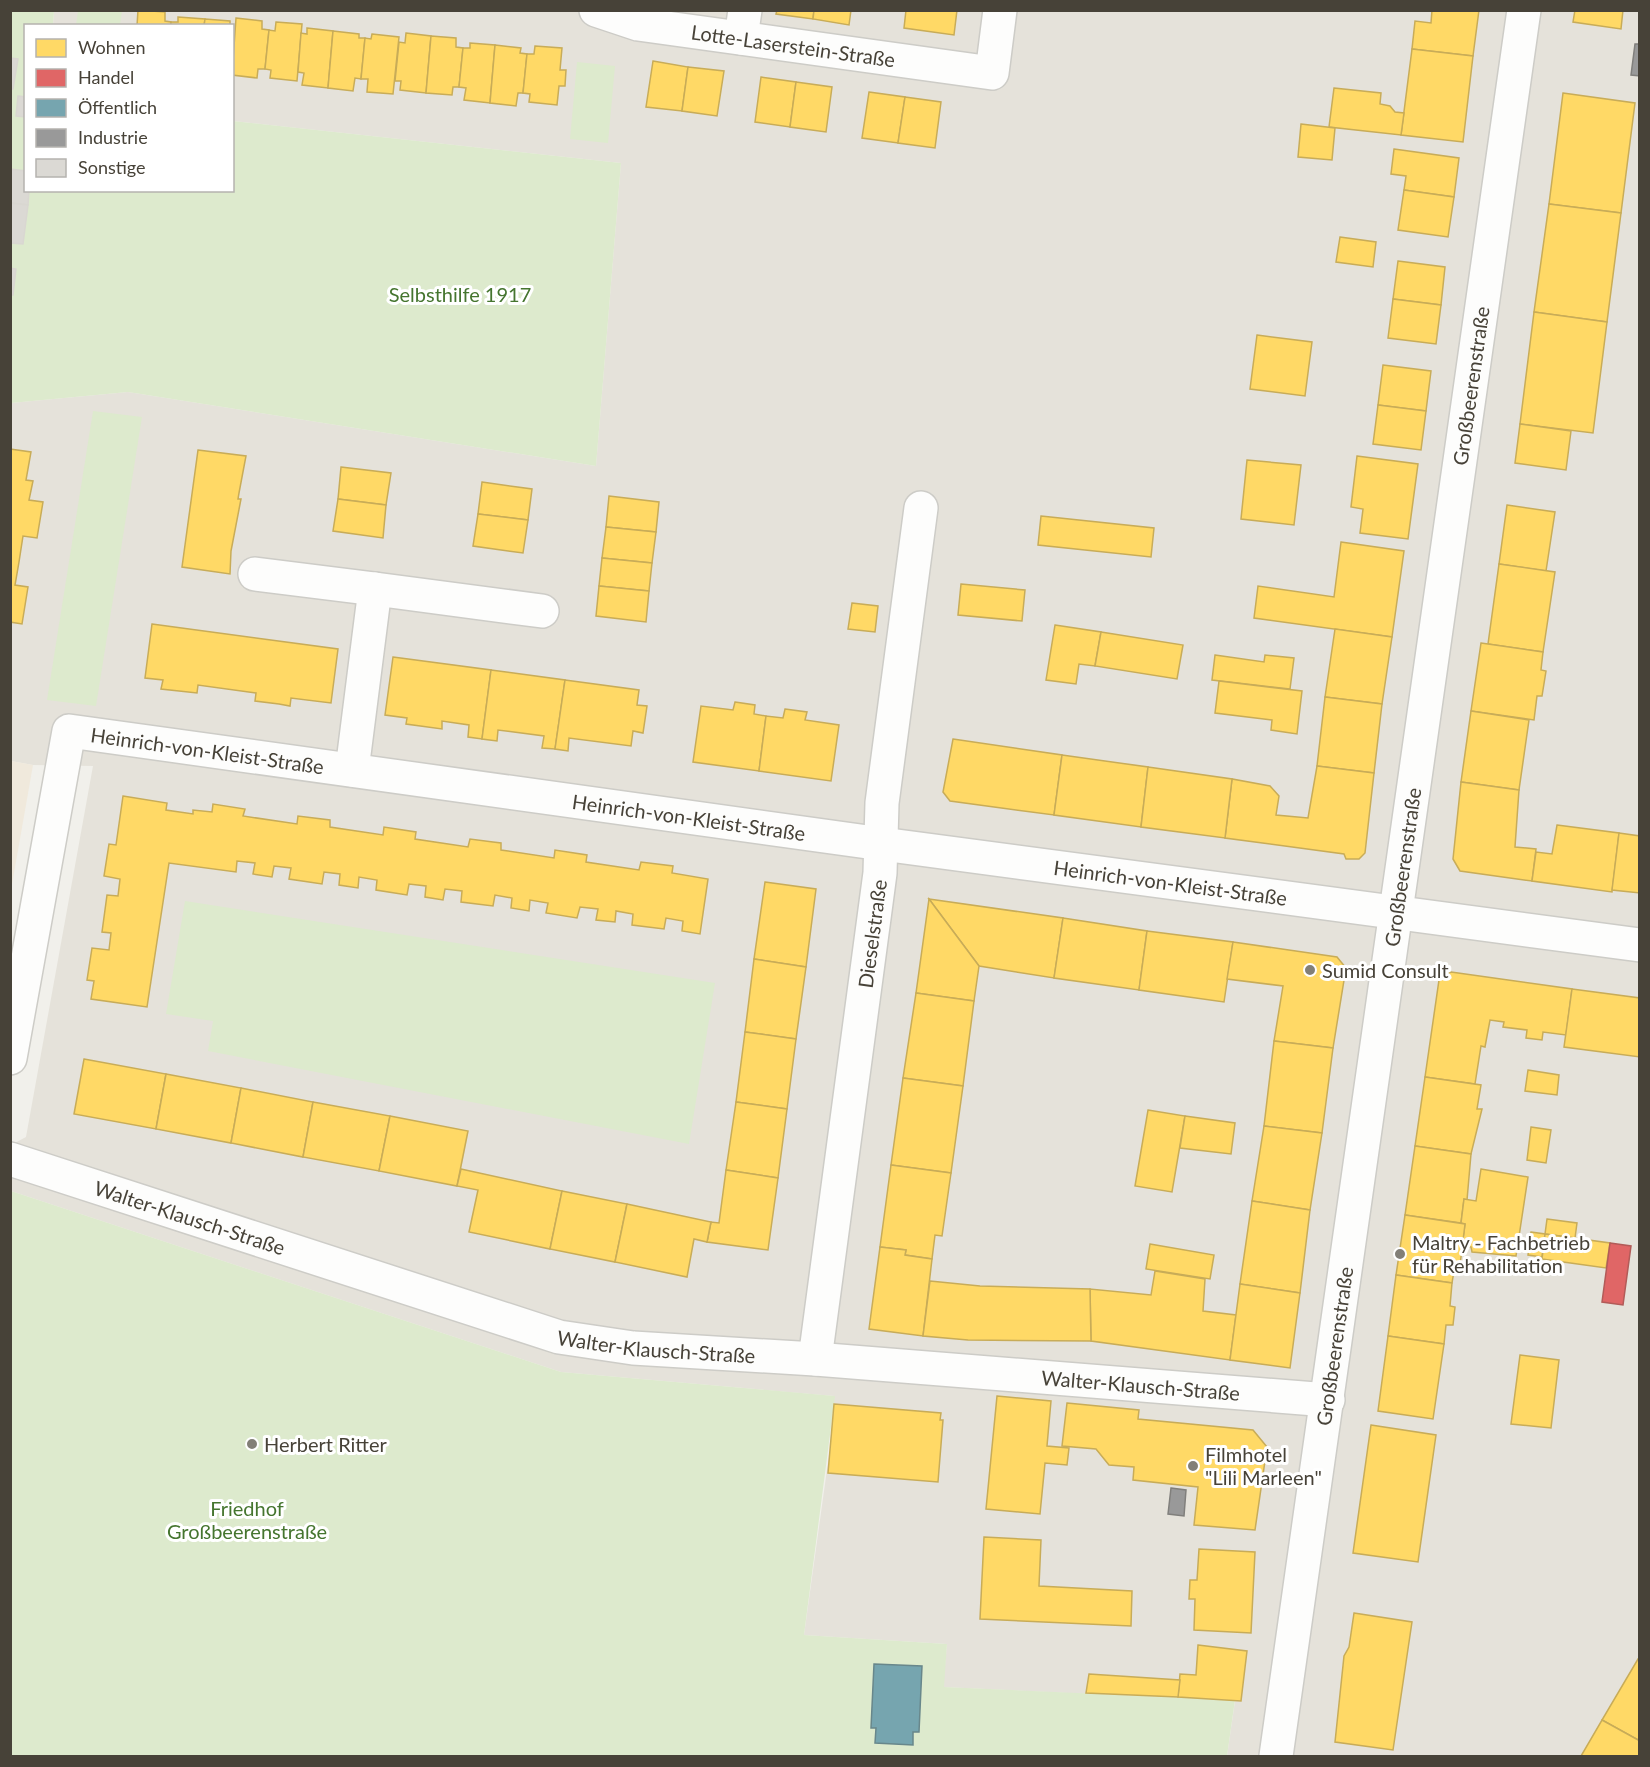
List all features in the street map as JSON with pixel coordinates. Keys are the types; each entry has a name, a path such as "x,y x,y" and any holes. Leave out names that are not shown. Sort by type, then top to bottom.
{"street":[{"name":"Lotte-Laserstein-Straße","path":"596,10 638,24 743,24 992,73 1000,10"},
{"name":"Großbeerenstraße","path":"1276,1756 1524,10"},
{"name":"Dieselstraße","path":"815,1359 882,844 882,803 921,508"},
{"path":"255,574 542,611"},
{"path":"351,770 375,589"},
{"name":"Heinrich-von-Kleist-Straße","path":"10,1058 69,731 882,844 1640,945"},
{"name":"Walter-Klausch-Straße","path":"10,1160 559,1337 633,1348 815,1359 1328,1400"}],"shaded area":[{"path":"54,11 1639,11 1639,1756 1227,1756 1235,1701 943,1687 947,1644 804,1635 830,1448 834,1396 561,1372 11,1191 11,1145 26,1137 93,766 33,765 11,761 11,403 128,392 596,466 621,163 234,121 234,24 53,24"},
{"path":"10,761 33,765 11,890"}],"green space":[{"name":"Selbsthilfe 1917","path":"11,11 54,11 53,24 24,24 24,192 234,192 234,121 621,163 596,466 128,392 11,403"},
{"path":"78,11 122,11 120,24 76,24"},
{"path":"577,62 615,66 608,143 570,139"},
{"path":"93,411 142,417 96,706 47,700"},
{"path":"185,901 715,983 689,1144 208,1051 213,1021 166,1014"},
{"name":"Friedhof Großbeerenstraße","path":"11,1191 561,1372 835,1396 804,1635 947,1644 944,1687 1235,1700 1227,1756 11,1756"}],"building: Wohnen":[{"path":"138,10 165,12 165,21 171,22 171,24 137,24"},
{"path":"777,10 814,10 813,19 776,14"},
{"path":"814,10 851,10 849,25 813,19"},
{"path":"906,10 957,10 954,35 904,28"},
{"path":"1432,10 1479,10 1473,56 1412,49 1415,21 1431,23"},
{"path":"1575,10 1623,10 1621,29 1573,22"},
{"path":"178,17 205,19 204,24 171,24 171,22 178,22"},
{"path":"236,18 262,21 262,29 269,30 265,69 258,69 257,78 234,75"},
{"path":"205,19 230,21 230,24 204,24"},
{"path":"276,22 302,24 297,81 270,78 271,70 265,69 269,30 275,31"},
{"path":"307,28 333,31 328,88 302,85 304,73 298,72 301,33 307,34"},
{"path":"333,31 359,34 359,38 365,38 361,79 355,78 353,91 328,88"},
{"path":"406,33 431,36 426,93 400,90 401,81 395,81 399,42 405,43"},
{"path":"372,34 399,37 393,94 367,92 368,79 361,79 365,38 371,39"},
{"path":"431,36 456,38 456,47 463,48 459,87 453,87 452,95 426,93"},
{"path":"470,43 495,45 490,103 464,100 466,88 459,87 463,48 470,48"},
{"path":"495,45 521,48 520,53 527,54 523,93 518,93 516,106 490,103"},
{"path":"535,46 562,48 560,70 566,70 565,86 559,86 557,105 529,102 530,94 523,93 527,54 534,54"},
{"path":"1412,49 1473,56 1463,142 1401,135"},
{"path":"653,61 688,67 682,111 646,107"},
{"path":"688,67 724,71 717,116 682,111"},
{"path":"761,77 796,82 790,127 755,122"},
{"path":"796,82 832,87 826,132 790,127"},
{"path":"1334,88 1381,93 1380,104 1390,106 1395,112 1404,113 1401,135 1329,127"},
{"path":"869,92 905,97 898,143 862,138"},
{"path":"1563,93 1635,103 1621,213 1549,204"},
{"path":"905,97 941,102 935,148 898,143"},
{"path":"1301,124 1335,128 1332,160 1298,157"},
{"path":"1394,149 1459,158 1454,197 1404,190 1406,176 1391,174"},
{"path":"1404,190 1454,197 1448,237 1398,230"},
{"path":"1549,204 1621,213 1607,322 1534,312"},
{"path":"1340,237 1376,242 1373,267 1336,262"},
{"path":"1398,261 1445,267 1441,305 1393,299"},
{"path":"1393,299 1441,305 1436,344 1388,338"},
{"path":"1534,312 1607,322 1593,433 1520,424"},
{"path":"1257,335 1312,342 1305,396 1250,389"},
{"path":"1383,365 1431,371 1426,411 1378,405"},
{"path":"1378,405 1426,411 1421,450 1373,444"},
{"path":"1520,424 1571,431 1566,470 1515,463"},
{"path":"10,449 31,452 26,480 33,481 29,500 43,502 37,538 23,536 15,585 28,587 22,624 10,622"},
{"path":"198,450 246,456 238,499 241,499 231,551 230,574 182,567"},
{"path":"1357,456 1418,464 1408,539 1360,533 1363,509 1351,507"},
{"path":"1247,460 1301,465 1294,525 1241,519"},
{"path":"341,467 391,473 386,505 338,499"},
{"path":"482,482 532,489 528,520 478,514"},
{"path":"609,496 659,502 656,532 606,527"},
{"path":"338,499 386,505 383,538 333,531"},
{"path":"1507,505 1555,512 1546,571 1499,564"},
{"path":"478,514 528,520 523,553 473,546"},
{"path":"1041,516 1154,528 1151,557 1038,545"},
{"path":"606,527 656,532 652,563 602,558"},
{"path":"1341,542 1404,551 1392,637 1254,618 1258,586 1334,597"},
{"path":"602,558 652,563 649,591 599,586"},
{"path":"1499,564 1555,572 1543,652 1488,644"},
{"path":"961,584 1025,590 1022,621 958,615"},
{"path":"599,586 649,591 646,622 596,616"},
{"path":"852,603 878,606 875,632 848,629"},
{"path":"152,624 338,649 331,703 291,698 290,706 255,701 256,693 198,685 197,693 161,689 163,680 145,678"},
{"path":"1055,625 1101,632 1095,666 1079,664 1076,684 1046,680"},
{"path":"1335,629 1392,637 1382,704 1325,697"},
{"path":"1101,632 1183,645 1177,679 1095,666"},
{"path":"1481,643 1543,652 1541,670 1546,671 1542,696 1537,696 1534,720 1471,711"},
{"path":"1215,655 1264,662 1265,655 1294,658 1290,689 1212,680"},
{"path":"393,657 491,670 482,739 468,737 469,725 442,721 442,729 406,724 407,718 385,715"},
{"path":"491,670 565,680 555,749 542,748 544,736 498,730 497,741 482,739"},
{"path":"565,680 639,690 637,705 647,706 643,733 633,731 631,746 569,738 568,751 555,749"},
{"path":"1219,681 1302,691 1297,734 1271,730 1272,720 1215,713"},
{"path":"1325,697 1382,704 1374,773 1317,766"},
{"path":"735,702 755,705 754,714 766,716 759,771 693,762 701,706 733,710"},
{"path":"785,709 807,712 805,720 839,725 831,781 759,771 766,716 783,718"},
{"path":"1471,711 1529,720 1519,790 1461,782"},
{"path":"953,739 1062,755 1054,815 950,801 943,792"},
{"path":"1062,755 1148,767 1141,827 1054,815"},
{"path":"1317,766 1374,773 1365,853 1359,859 1346,859 1344,854 1225,838 1232,779 1270,786 1279,796 1276,815 1308,818"},
{"path":"1148,767 1232,779 1225,838 1141,827"},
{"path":"1461,782 1519,790 1515,847 1536,849 1532,881 1460,871 1453,859"},
{"path":"123,796 167,803 166,810 193,814 193,810 212,812 213,804 245,809 243,816 297,824 298,816 330,820 330,827 383,835 384,827 416,832 415,839 468,847 470,839 501,843 501,850 554,858 555,850 587,855 586,862 639,870 641,862 673,866 672,873 708,879 700,934 682,931 683,921 666,918 664,929 632,925 633,914 616,911 615,922 596,920 598,909 580,907 577,918 546,913 548,903 530,900 529,911 511,908 512,898 495,895 493,906 461,902 462,891 445,889 443,900 425,897 426,886 409,884 407,895 376,890 377,880 359,877 358,888 339,885 340,874 324,872 322,884 289,879 291,868 274,866 272,877 253,874 255,863 237,861 236,872 169,863 147,1007 91,999 94,981 87,980 92,948 109,950 111,933 102,932 107,895 118,896 120,879 104,876 109,844 116,845"},
{"path":"1557,825 1619,833 1612,892 1532,881 1536,852 1552,854"},
{"path":"1619,833 1640,836 1640,893 1612,890"},
{"path":"765,882 816,889 806,967 754,959"},
{"path":"929,899 1063,918 1054,978 979,966"},
{"path":"929,899 979,966 974,1001 916,993"},
{"path":"1063,918 1147,931 1139,990 1054,978"},
{"path":"1147,931 1233,942 1224,1002 1139,990"},
{"path":"1233,942 1337,957 1346,968 1333,1048 1274,1041 1283,986 1227,979"},
{"path":"754,959 806,967 796,1039 745,1032"},
{"path":"1451,972 1572,989 1566,1035 1543,1032 1542,1040 1526,1038 1527,1030 1503,1027 1504,1022 1490,1020 1485,1047 1481,1046 1475,1084 1425,1077 1439,980"},
{"path":"1572,989 1640,998 1640,1057 1564,1047"},
{"path":"916,993 974,1001 963,1086 903,1078"},
{"path":"745,1032 796,1039 787,1109 736,1102"},
{"path":"1274,1041 1333,1048 1322,1133 1264,1126"},
{"path":"84,1059 166,1074 156,1129 74,1114"},
{"path":"1528,1070 1559,1075 1557,1095 1525,1091"},
{"path":"166,1074 241,1088 231,1143 156,1129"},
{"path":"1425,1077 1481,1085 1477,1109 1482,1109 1471,1154 1415,1146"},
{"path":"903,1078 963,1086 951,1173 891,1165"},
{"path":"241,1088 313,1102 303,1157 231,1143"},
{"path":"313,1102 390,1116 379,1171 303,1157"},
{"path":"736,1102 787,1109 778,1178 726,1170"},
{"path":"1148,1110 1185,1116 1172,1192 1135,1186"},
{"path":"390,1116 468,1131 457,1186 379,1171"},
{"path":"1185,1116 1235,1123 1231,1154 1180,1148"},
{"path":"1264,1126 1322,1133 1310,1210 1252,1201"},
{"path":"1531,1127 1551,1130 1546,1163 1527,1160"},
{"path":"1415,1146 1471,1154 1467,1200 1464,1199 1461,1223 1405,1215"},
{"path":"891,1165 951,1173 942,1236 935,1235 932,1259 905,1255 906,1250 880,1247"},
{"path":"461,1169 562,1191 550,1249 469,1232 478,1190 457,1186"},
{"path":"1481,1169 1528,1177 1516,1256 1472,1252 1471,1247 1462,1246 1465,1224 1461,1223 1464,1199 1476,1201"},
{"path":"726,1170 778,1178 768,1250 707,1242 711,1222 719,1223"},
{"path":"562,1191 627,1204 615,1262 550,1249"},
{"path":"1252,1201 1310,1210 1300,1293 1240,1284"},
{"path":"627,1204 711,1222 707,1242 694,1239 687,1277 615,1262"},
{"path":"1405,1215 1465,1224 1460,1265 1455,1265 1452,1283 1396,1275"},
{"path":"1547,1219 1577,1223 1575,1238 1545,1234"},
{"path":"1531,1232 1545,1234 1542,1257 1528,1255"},
{"path":"1545,1234 1610,1243 1606,1268 1542,1259"},
{"path":"1150,1244 1214,1255 1210,1279 1146,1269"},
{"path":"880,1247 906,1250 905,1255 932,1259 923,1336 869,1329"},
{"path":"1155,1271 1205,1279 1203,1311 1236,1315 1230,1360 1091,1341 1090,1289 1151,1295"},
{"path":"1396,1275 1452,1283 1450,1306 1455,1307 1453,1325 1446,1325 1444,1344 1388,1336"},
{"path":"930,1281 980,1286 1090,1289 1091,1341 968,1340 923,1336"},
{"path":"1240,1284 1300,1293 1290,1368 1230,1360"},
{"path":"1388,1336 1444,1344 1433,1419 1378,1411"},
{"path":"1520,1355 1559,1360 1551,1428 1511,1424"},
{"path":"997,1396 1051,1401 1047,1446 1069,1448 1067,1465 1045,1463 1040,1514 986,1509"},
{"name":"Filmhotel \"Lili Marleen\"","path":"1067,1403 1139,1410 1138,1419 1253,1430 1267,1447 1255,1530 1194,1525 1198,1487 1133,1480 1134,1467 1109,1465 1096,1449 1062,1446"},
{"path":"834,1404 941,1413 940,1420 943,1420 938,1482 828,1473"},
{"path":"1371,1425 1436,1435 1418,1562 1353,1553"},
{"path":"984,1537 1041,1540 1039,1586 1132,1591 1131,1626 980,1619"},
{"path":"1199,1549 1255,1552 1251,1633 1194,1630 1195,1599 1189,1599 1190,1580 1197,1580"},
{"path":"1354,1613 1412,1622 1393,1750 1335,1742 1344,1656 1349,1647"},
{"path":"1198,1645 1247,1651 1241,1701 1178,1697 1180,1674 1196,1675"},
{"path":"1638,1659 1640,1660 1640,1741 1602,1720"},
{"path":"1089,1674 1180,1680 1178,1697 1086,1693"},
{"path":"1602,1720 1640,1741 1640,1756 1581,1756"}],"building: Handel":[{"path":"1610,1243 1631,1246 1623,1305 1602,1302"}],"building: Öffentlich":[{"path":"874,1664 922,1666 919,1732 913,1732 913,1745 875,1743 876,1728 871,1728"}],"building: Industrie":[{"path":"1635,44 1640,44 1640,76 1631,75"},
{"path":"1171,1488 1186,1490 1184,1516 1168,1514"}],"building: Sonstige":[{"path":"10,58 18,59 13,89 10,89"},
{"path":"18,96 24,97 24,117 16,116"},
{"path":"10,169 24,171 24,192 29,192 28,205 10,203"},
{"path":"10,203 28,205 23,244 10,243"},
{"path":"10,268 16,269 13,295 10,295"}],"place":[{"name":"Sumid Consult","path":"1310,970"},
{"name":"Maltry - Fachbetrieb für Rehabilitation","path":"1400,1254"},
{"name":"Herbert Ritter","path":"252,1444"},
{"name":"Filmhotel \"Lili Marleen\"","path":"1193,1466"}]}
